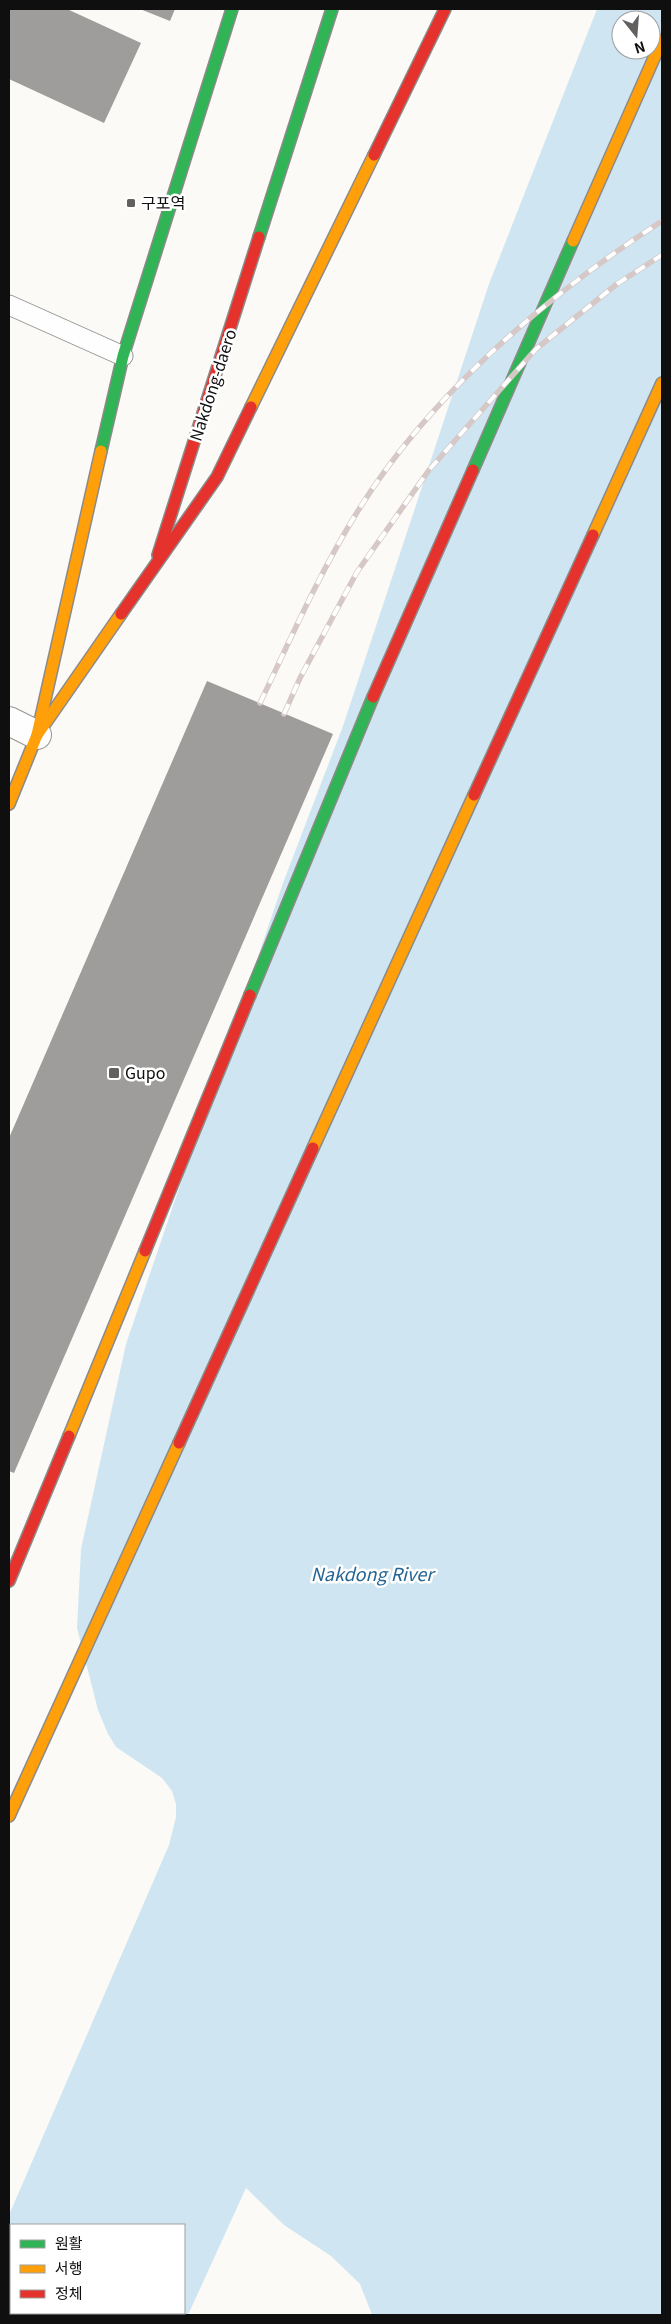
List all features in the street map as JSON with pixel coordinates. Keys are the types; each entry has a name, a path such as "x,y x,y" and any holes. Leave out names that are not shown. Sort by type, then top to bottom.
{"main road":[{"name":"Nakdong-daero","path":"9,804 38,735 123,356 232,9"},
{"name":"Nakdong-daero","path":"38,735 160,551 332,9"},
{"path":"38,735 217,477 445,9"},
{"path":"9,1581 379,682 662,40"},
{"path":"9,1816 662,383"}],"street":[{"path":"9,721 38,735"}],"lane":[{"path":"9,305 123,356"}],"water":[{"name":"Nakdong River","path":"597,9 662,9 662,2315 372,2315 360,2284 331,2256 284,2225 246,2188 188,2315 9,2315 9,2215 169,1845 176,1817 176,1804 172,1791 162,1778 116,1747 108,1734 98,1710 77,1628 81,1549 126,1344 283,883 343,726 489,284"}],"building":[{"path":"9,9 67,9 141,43 104,123 9,79"},
{"path":"140,9 175,9 170,21"},
{"path":"207,681 333,734 14,1473 9,1471 9,1138"}],"railway":[{"path":"260,703 305,607 342,537 385,470 418,429 454,389 533,315 619,250 662,221"},
{"path":"284,714 300,678 357,572 429,470 536,349 617,284 662,255"}],"traffic: fast":[{"path":"101,451 123,356 232,9"},
{"path":"259,237 332,9"},
{"path":"473,470 573,241"},
{"path":"250,995 373,697"}],"traffic: slow":[{"path":"573,241 662,40"},
{"path":"251,407 374,155"},
{"path":"593,535 662,383"},
{"path":"37,735 101,451"},
{"path":"9,804 37,735 121,614"},
{"path":"313,1148 474,795"},
{"path":"69,1436 145,1251"},
{"path":"9,1816 179,1443"}],"traffic: jam":[{"path":"374,155 445,9"},
{"path":"158,555 259,237"},
{"path":"121,614 217,477 251,407"},
{"path":"373,697 473,470"},
{"path":"474,795 593,535"},
{"path":"145,1251 250,995"},
{"path":"179,1443 313,1148"},
{"path":"9,1581 69,1436"}],"place":[{"name":"구포역","path":"131,203"},
{"name":"Gupo","path":"114,1073"}]}
